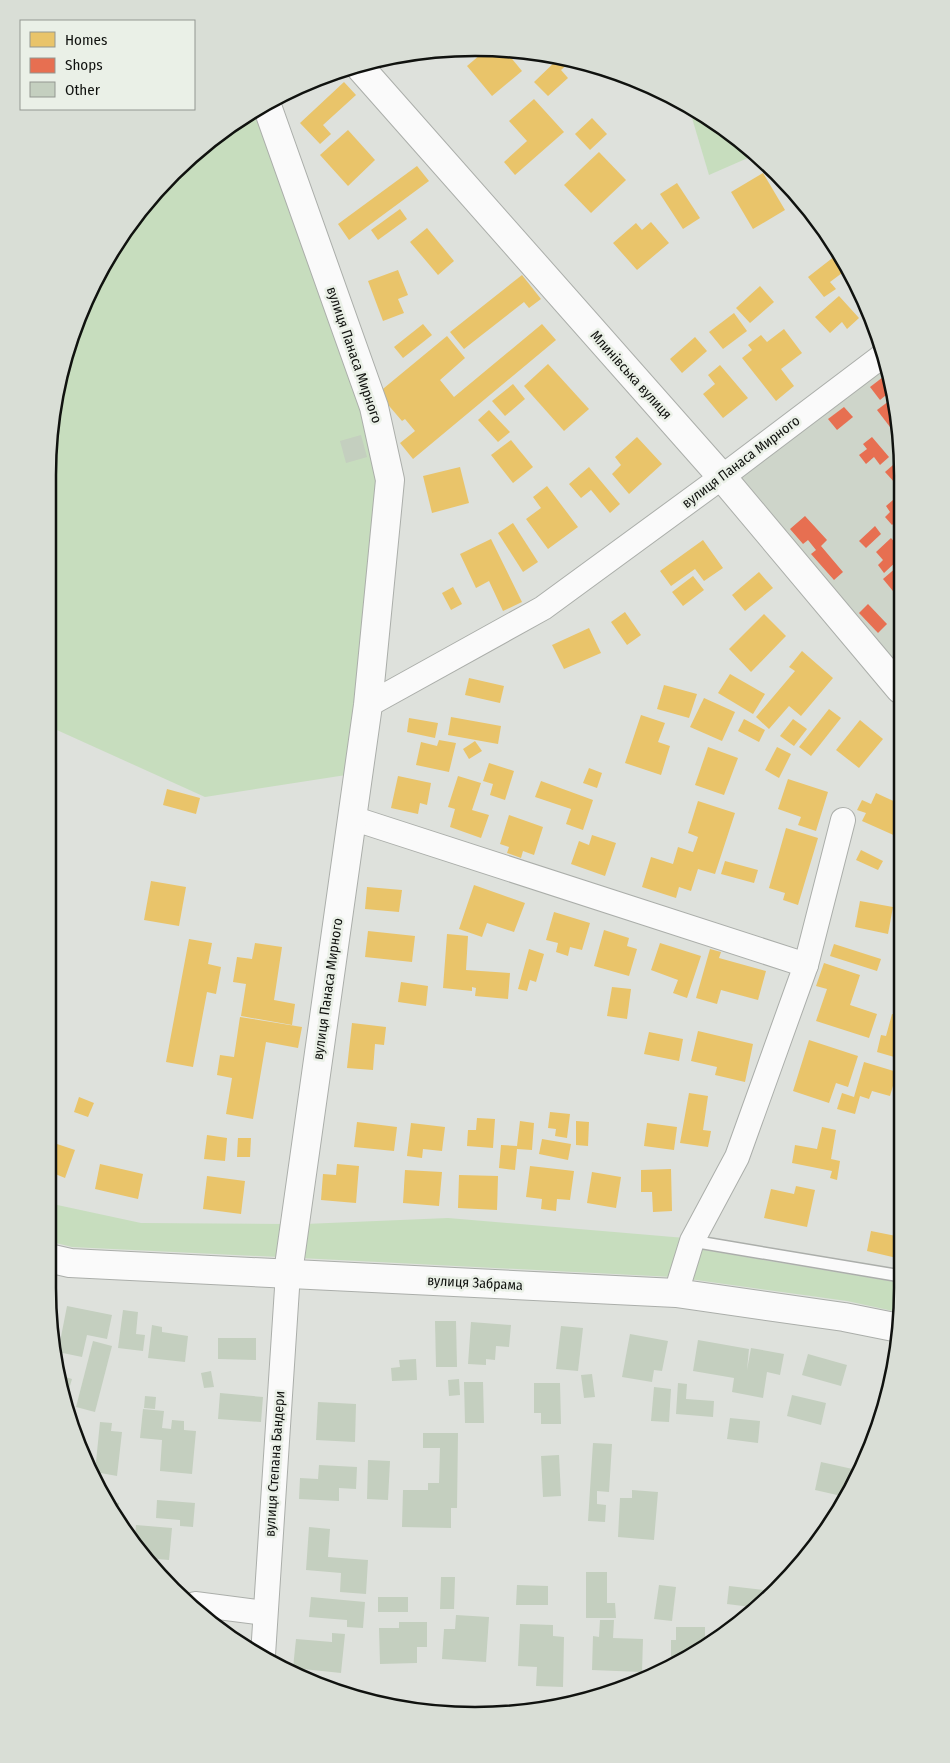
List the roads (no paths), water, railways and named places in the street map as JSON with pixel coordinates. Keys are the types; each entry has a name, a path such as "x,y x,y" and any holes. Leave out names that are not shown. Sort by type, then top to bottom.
{"main road":[{"name":"Млинівська вулиця","path":"363,72 722,477 894,681"},
{"name":"вулиця Панаса Мирного","path":"269,111 374,407 390,480 368,705 288,1273"},
{"name":"вулиця Забрама","path":"56,1260 70,1263 676,1293 844,1317 892,1326"}],"street":[{"name":"вулиця Панаса Мирного","path":"368,705 543,608 722,477 877,360"},
{"path":"352,818 806,965"},
{"path":"676,1293 692,1241 737,1157 806,965 844,820"},
{"name":"вулиця Степана Бандери","path":"263,1649 288,1273"},
{"path":"201,1605 265,1612"}],"lane":[{"path":"692,1241 894,1275"}]}
